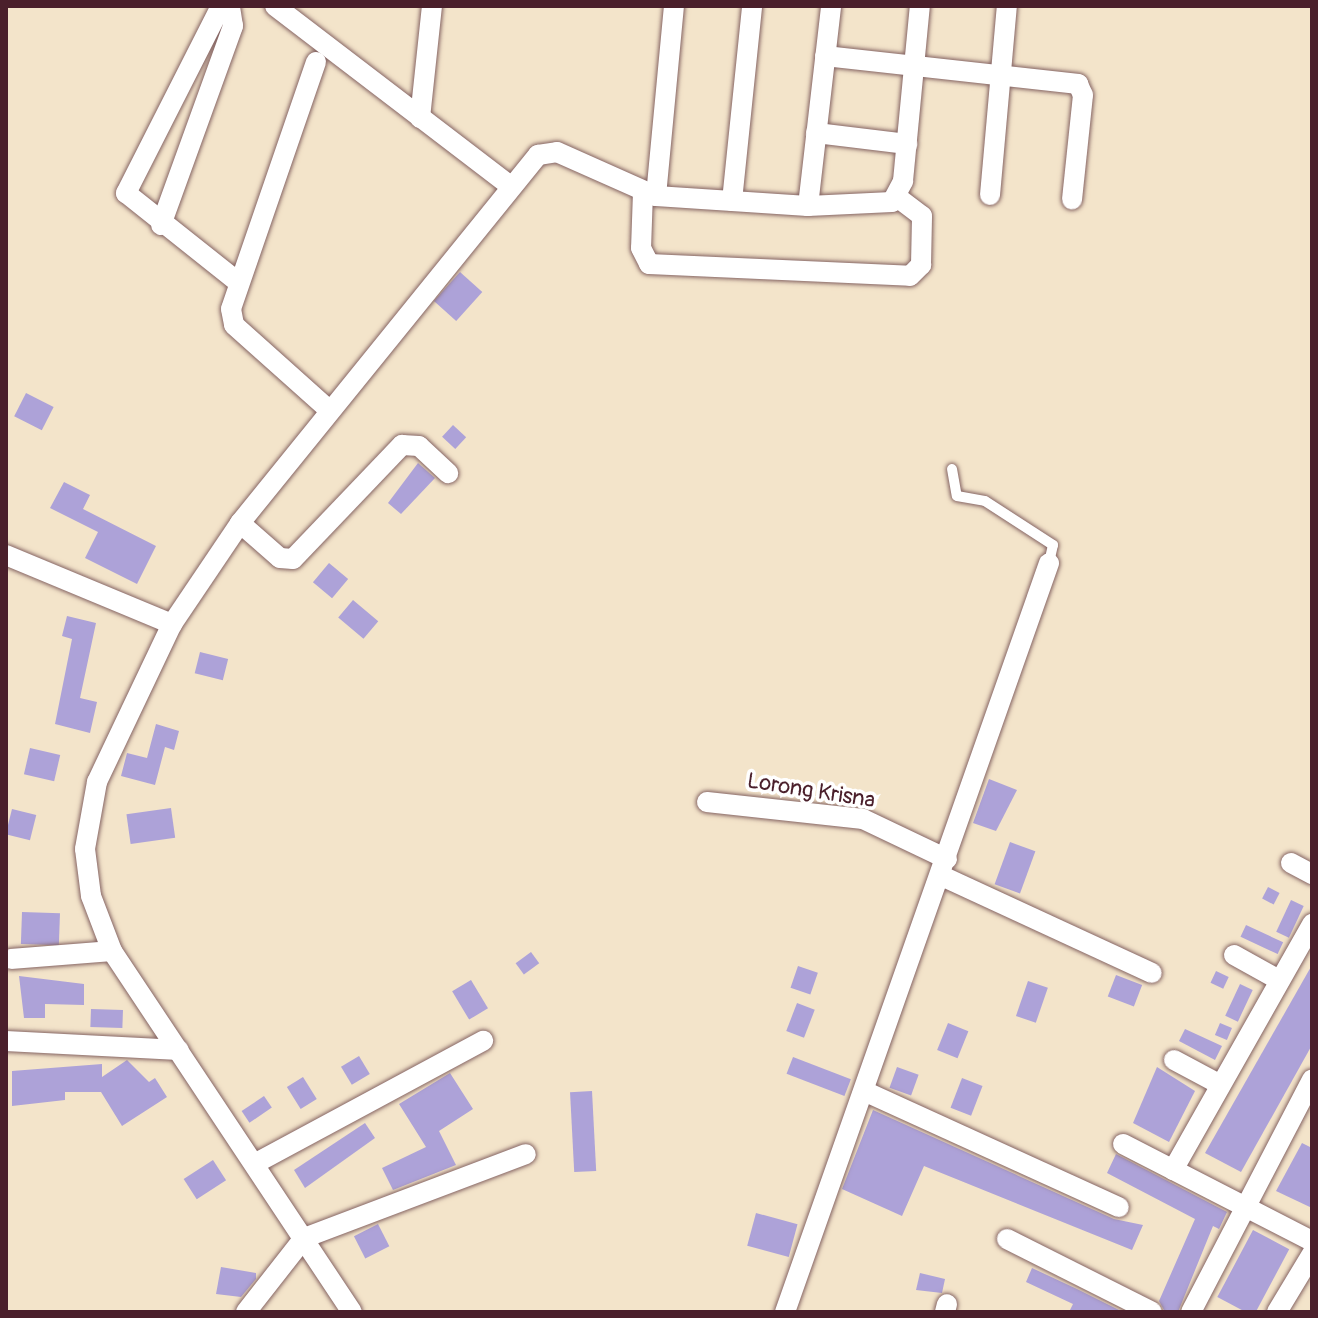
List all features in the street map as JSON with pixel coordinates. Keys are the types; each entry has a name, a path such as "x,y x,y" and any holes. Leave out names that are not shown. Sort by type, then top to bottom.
{"street":[{"path":"221,6 126,188 132,203 239,283"},
{"path":"161,225 233,26 230,6"},
{"path":"420,118 432,6"},
{"path":"674,6 641,248 649,264 910,276 921,265 922,216 897,197"},
{"path":"732,201 752,6"},
{"path":"808,206 831,6"},
{"path":"352,1312 256,1163 112,951 86,870 90,811 105,761 172,624 240,523 508,184 548,152 649,194 808,206 883,207 897,197 907,144 920,6"},
{"path":"990,195 1007,6"},
{"path":"285,9 420,118 508,184"},
{"path":"825,56 1078,84 1083,95 1072,199"},
{"path":"316,62 231,309 234,325 329,410"},
{"path":"816,133 907,144"},
{"path":"240,523 280,558 293,559 402,445 419,446 448,473"},
{"path":"6,555 172,624"},
{"path":"785,1312 945,868 1049,563"},
{"name":"Lorong Krisna","path":"707,802 863,819 945,868 1152,973"},
{"path":"1291,863 1312,874"},
{"path":"1173,1170 1217,1083 1312,924"},
{"path":"11,959 112,951"},
{"path":"1234,955 1279,980"},
{"path":"6,1041 179,1050"},
{"path":"256,1163 483,1041"},
{"path":"1174,1060 1217,1083"},
{"path":"1191,1312 1242,1207 1312,1080"},
{"path":"864,1091 1119,1207"},
{"path":"1123,1144 1312,1241"},
{"path":"246,1312 304,1238 526,1154"},
{"path":"1007,1239 1152,1312"},
{"path":"1277,1312 1312,1254"}],"lane":[{"path":"952,469 957,496 985,501 1053,545 1049,563"}],"building":[{"path":"460,272 482,292 456,321 434,301"},
{"path":"26,393 54,407 42,430 14,416"},
{"path":"453,425 466,437 455,449 442,437"},
{"path":"418,463 435,478 401,514 388,503"},
{"path":"64,482 90,495 83,509 156,546 137,584 85,558 98,532 50,508"},
{"path":"329,563 348,579 332,598 313,582"},
{"path":"353,600 378,621 363,639 338,618"},
{"path":"67,616 96,623 80,698 97,702 90,733 55,724 72,639 62,636"},
{"path":"200,652 228,659 223,680 195,673"},
{"path":"156,724 179,731 174,750 165,747 155,785 121,776 127,753 147,758"},
{"path":"30,748 60,755 54,781 24,774"},
{"path":"989,779 1017,790 996,831 973,823"},
{"path":"171,808 175,838 131,844 126,814"},
{"path":"12,809 36,815 30,840 6,834"},
{"path":"1010,842 1035,851 1020,894 995,884"},
{"path":"1268,887 1280,893 1274,904 1262,899"},
{"path":"1291,900 1304,906 1289,938 1276,932"},
{"path":"22,912 60,913 59,945 21,944"},
{"path":"1246,925 1283,942 1278,954 1241,937"},
{"path":"531,952 539,963 524,974 516,963"},
{"path":"1312,965 1312,1045 1241,1172 1205,1153"},
{"path":"798,966 818,973 810,995 791,988"},
{"path":"1216,971 1229,977 1223,989 1211,983"},
{"path":"1116,975 1142,985 1134,1007 1108,996"},
{"path":"19,976 84,984 84,1005 45,1004 45,1018 24,1018"},
{"path":"471,980 488,1008 469,1020 452,991"},
{"path":"1028,981 1048,988 1036,1023 1016,1016"},
{"path":"1240,984 1253,990 1238,1022 1225,1016"},
{"path":"797,1003 815,1010 804,1038 786,1031"},
{"path":"91,1009 123,1010 122,1028 90,1027"},
{"path":"948,1023 968,1031 958,1058 937,1050"},
{"path":"1220,1023 1232,1028 1227,1040 1215,1035"},
{"path":"1185,1029 1222,1046 1215,1060 1179,1041"},
{"path":"359,1056 370,1074 352,1085 341,1067"},
{"path":"793,1057 851,1079 844,1096 787,1074"},
{"path":"127,1060 149,1082 155,1078 167,1097 122,1126 101,1092 65,1092 65,1100 12,1106 12,1071 102,1064 102,1077"},
{"path":"897,1067 919,1075 911,1096 889,1088"},
{"path":"1157,1067 1195,1091 1169,1142 1133,1123"},
{"path":"450,1073 473,1109 439,1131 456,1165 393,1190 382,1168 426,1147 399,1104"},
{"path":"303,1077 317,1099 301,1109 287,1087"},
{"path":"962,1078 983,1086 971,1116 951,1108"},
{"path":"592,1091 596,1171 574,1172 570,1092"},
{"path":"264,1096 272,1108 249,1123 242,1111"},
{"path":"873,1110 1114,1219 1143,1225 1132,1250 924,1166 902,1216 842,1189"},
{"path":"365,1123 375,1138 305,1188 294,1170"},
{"path":"1302,1143 1312,1148 1312,1208 1276,1191"},
{"path":"1116,1154 1227,1212 1219,1229 1213,1226 1178,1312 1165,1312 1159,1301 1195,1219 1107,1173"},
{"path":"213,1160 226,1180 197,1199 184,1179"},
{"path":"756,1213 798,1224 789,1257 747,1246"},
{"path":"378,1224 389,1246 365,1259 354,1236"},
{"path":"1253,1230 1289,1249 1256,1312 1245,1312 1217,1297"},
{"path":"221,1267 256,1273 256,1279 241,1297 216,1294"},
{"path":"1032,1268 1123,1312 1069,1312 1073,1304 1026,1282"},
{"path":"920,1273 945,1279 942,1293 916,1290"}]}
